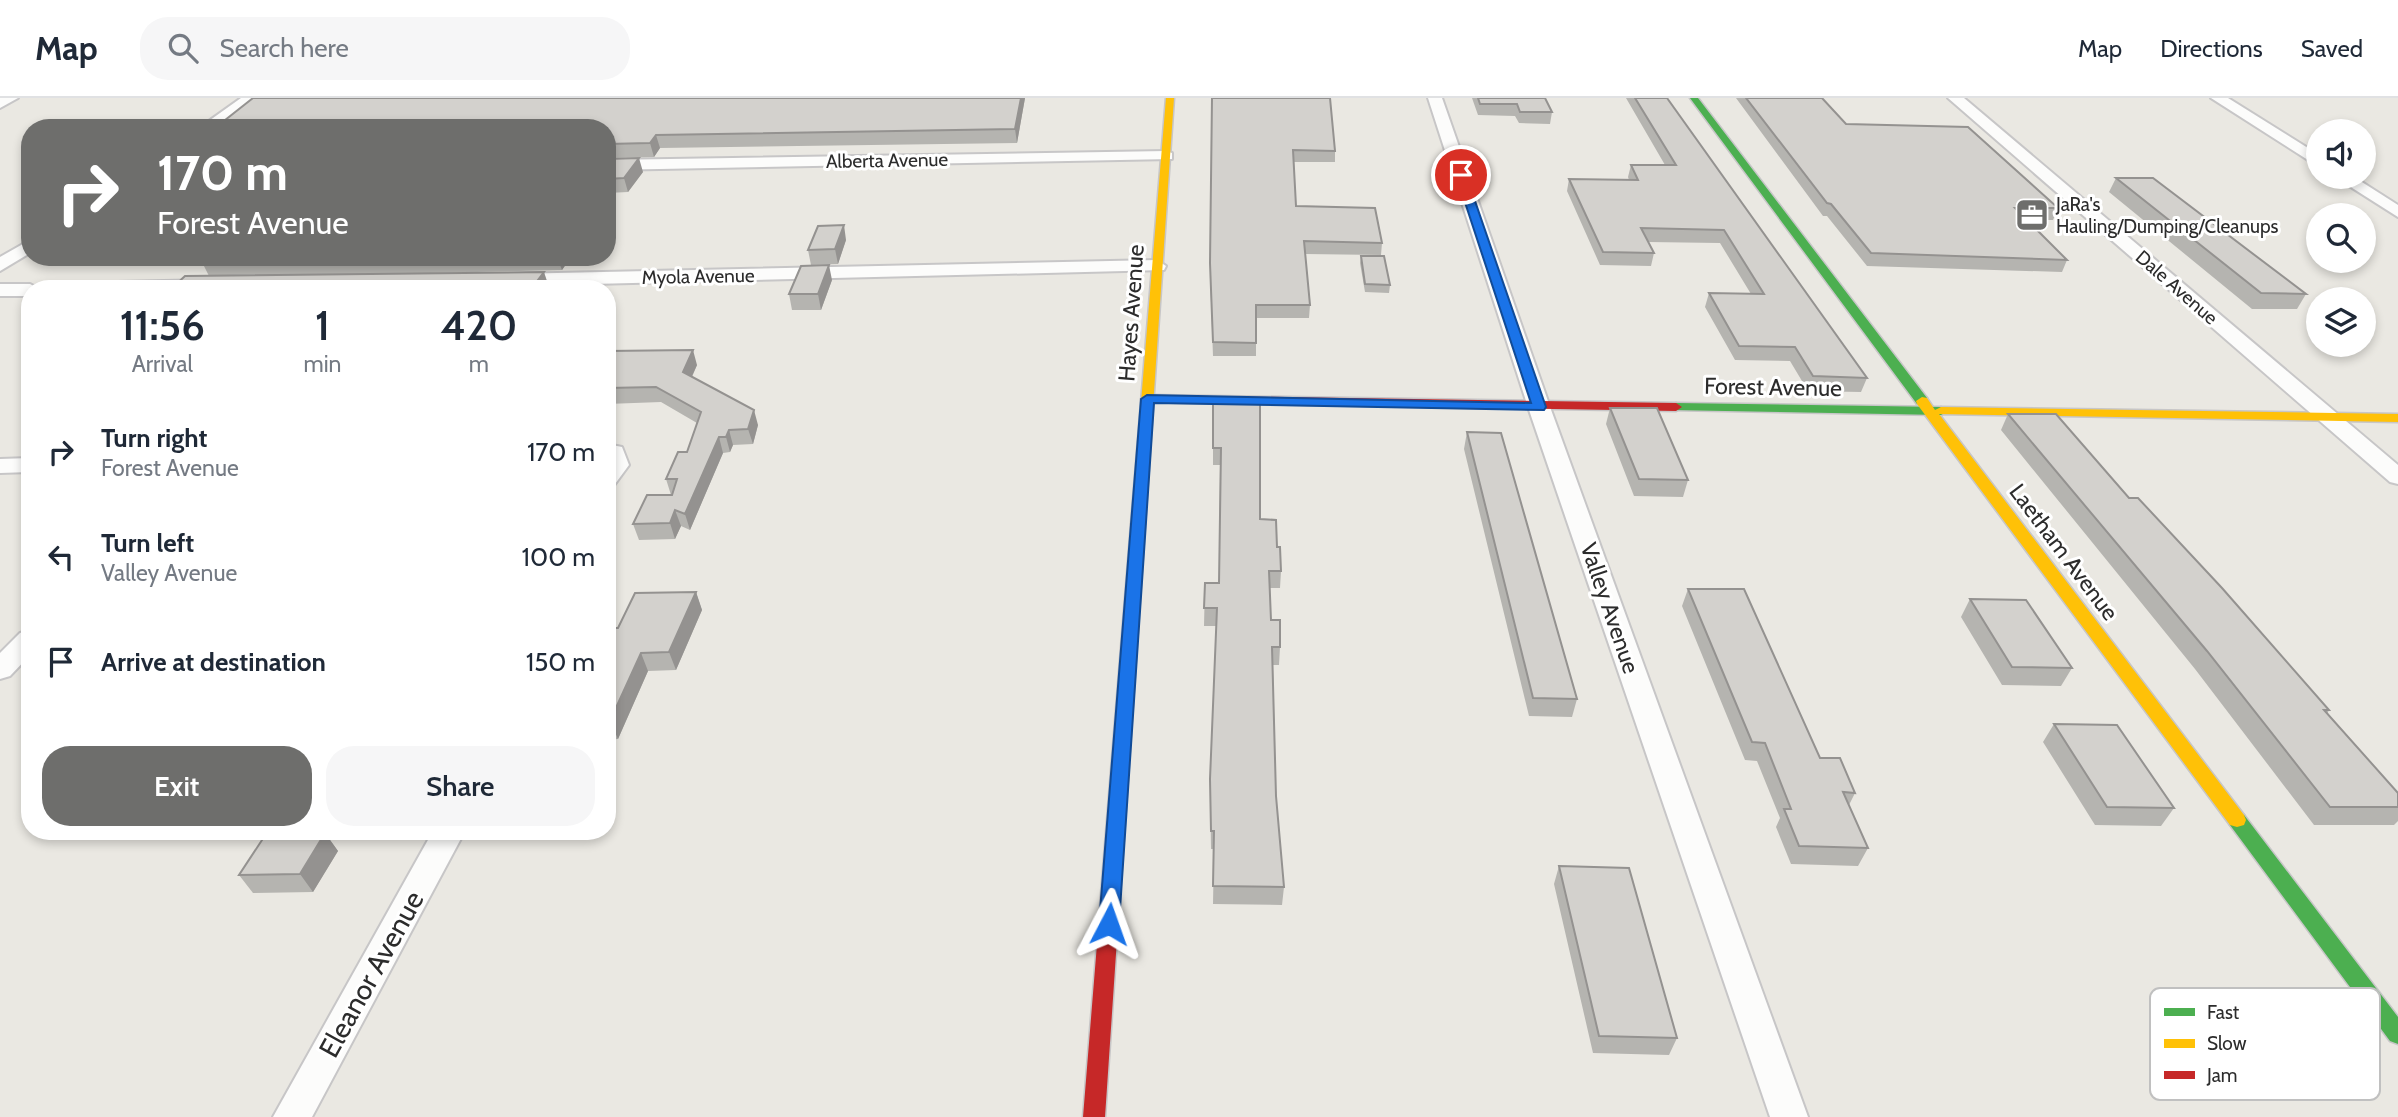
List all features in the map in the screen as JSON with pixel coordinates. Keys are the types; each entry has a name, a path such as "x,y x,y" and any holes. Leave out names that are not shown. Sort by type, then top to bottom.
{"street":[{"path":"0,104 11,98"},
{"path":"220,119 251,98"},
{"name":"Hayes Avenue","path":"1094,1117 1170,98"},
{"name":"Valley Avenue","path":"1435,98 1539,407 1789,1117"},
{"name":"Laetham Avenue","path":"1694,98 2363,988"},
{"name":"Dale Avenue","path":"1955,98 2398,477"},
{"path":"2218,98 2306,154"},
{"name":"Alberta Avenue","path":"616,165 1166,156"},
{"path":"2362,189 2398,212"},
{"path":"0,265 21,251"},
{"name":"Myola Avenue","path":"488,280 1157,266"},
{"path":"0,290 21,290"},
{"name":"Forest Avenue","path":"1147,399 2398,418"},
{"path":"0,466 21,465"},
{"path":"0,669 21,648"},
{"name":"Eleanor Avenue","path":"292,1117 444,840"},
{"name":"Laetham Avenue","path":"2380,1010 2398,1034"}],"building":[{"path":"253,98 1021,98 1015,129 656,135 650,143 616,144 616,119 226,119"},
{"path":"1212,98 1330,98 1335,151 1293,150 1296,206 1375,208 1382,243 1304,241 1310,305 1256,305 1256,343 1213,342 1210,263"},
{"path":"1478,98 1545,98 1552,112 1520,112 1517,104 1480,104"},
{"path":"1635,98 1667,98 1867,378 1813,376 1795,347 1739,346 1709,293 1764,294 1724,230 1641,228 1654,253 1603,252 1569,179 1638,180 1631,165 1676,165"},
{"path":"1746,98 1822,98 1846,124 1968,127 2058,208 2015,208 2067,260 1871,253 1831,204 1827,203"},
{"path":"639,158 624,178 616,178 616,159"},
{"path":"2116,178 2153,178 2306,294 2261,293"},
{"path":"844,225 835,249 808,250 818,226"},
{"path":"1361,256 1384,256 1390,285 1365,284"},
{"path":"829,265 818,294 789,294 801,266"},
{"path":"544,272 538,280 181,280 185,276"},
{"path":"693,350 683,372 754,410 748,429 729,430 726,437 719,437 685,514 675,510 670,523 633,524 647,495 672,495 677,479 666,479 678,452 687,452 701,412 656,387 616,388 616,351"},
{"path":"1213,402 1260,403 1260,519 1276,520 1277,547 1280,547 1281,571 1269,571 1271,620 1280,620 1280,647 1272,647 1276,796 1284,887 1213,886 1214,831 1211,831 1210,779 1217,608 1204,608 1205,583 1219,583 1221,448 1213,448"},
{"path":"1610,408 1657,408 1688,480 1639,479"},
{"path":"2008,414 2056,414 2129,498 2138,498 2222,588 2329,710 2324,710 2398,793 2398,807 2330,807 2207,651"},
{"path":"1467,432 1501,433 1577,699 1533,698"},
{"path":"1688,589 1744,589 1820,758 1840,758 1855,793 1843,792 1868,848 1799,846 1784,809 1791,809 1765,743 1752,742"},
{"path":"696,592 669,652 641,653 616,708 616,628 635,593"},
{"path":"1970,599 2026,600 2072,668 2012,667"},
{"path":"2054,724 2117,725 2174,808 2107,807"},
{"path":"262,840 321,840 300,874 239,875"},
{"path":"1559,866 1629,868 1677,1038 1599,1036"}],"traffic: fast":[{"path":"1694,98 1922,401"},
{"path":"1676,407 1941,411"},
{"path":"2237,820 2363,988"},
{"path":"2380,1010 2398,1034"}],"traffic: slow":[{"path":"1138,524 1170,98"},
{"path":"1922,401 2237,820"},
{"path":"1941,411 2398,418"}],"traffic: jam":[{"path":"1147,399 1676,407"},
{"path":"1094,1117 1138,524"}],"place":[{"name":"JaRa's Hauling/Dumping/Cleanups","path":"2032,215"}],"route":[{"path":"1109,924 1147,399 1539,407 1461,175"}]}
